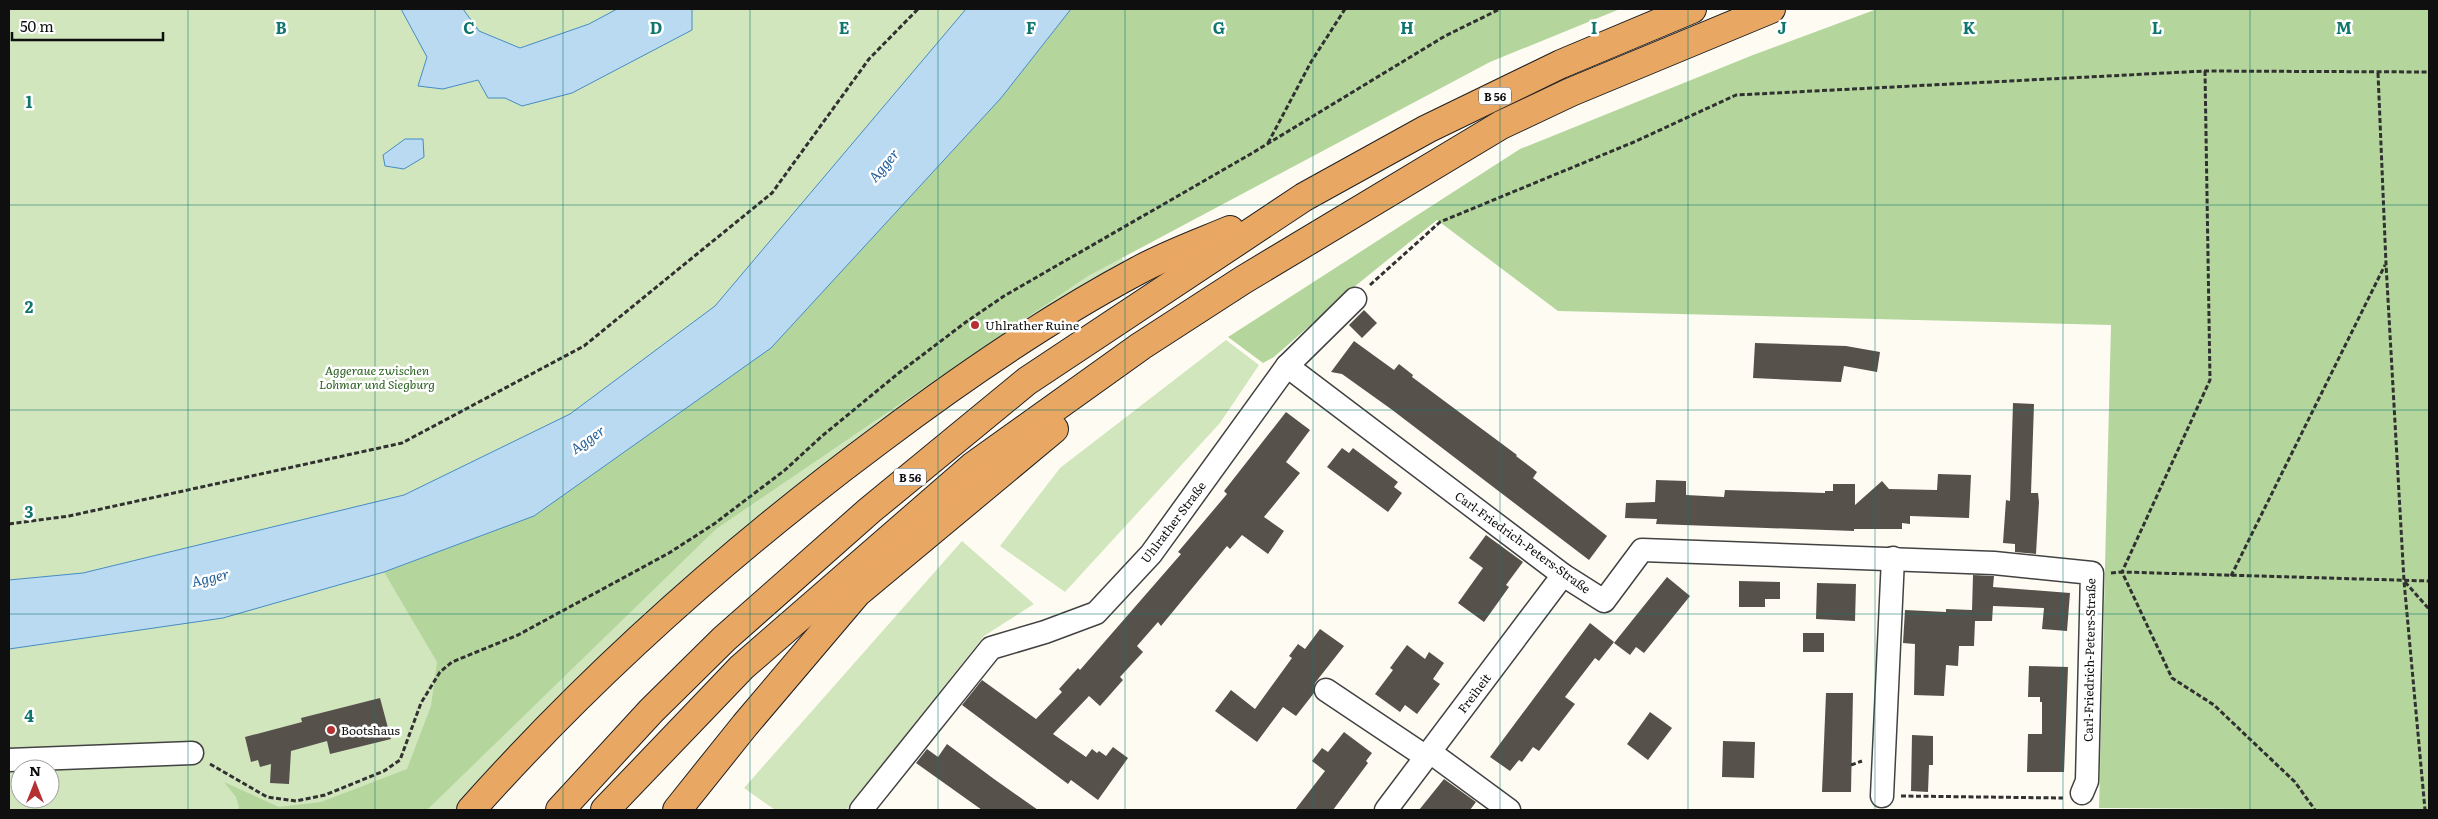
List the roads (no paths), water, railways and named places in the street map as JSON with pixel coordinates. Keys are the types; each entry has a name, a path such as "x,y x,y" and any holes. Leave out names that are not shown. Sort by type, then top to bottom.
{"highway":[{"name":"B 56","path":"560,810 652,711 724,639 870,510 1020,387 1304,197 1427,129 1544,72 1692,9"},
{"name":"B 56","path":"605,810 742,667 972,467 1141,346 1243,280 1501,125 1571,92 1771,9"},
{"path":"471,810 515,760 646,632 801,498 948,389 1051,321 1138,270 1304,197"},
{"path":"677,810 745,725 857,593 1084,403 1141,346"}],"street":[{"name":"Uhlrather Straße","path":"861,810 990,648 1096,613 1151,554 1287,366 1355,300"},
{"name":"Carl-Friedrich-Peters-Straße","path":"1287,366 1563,575 1604,601 1642,550 1994,563 2092,573 2087,781 2082,793"},
{"path":"1882,796 1893,558"},
{"name":"Freiheit","path":"1386,810 1563,575"},
{"path":"1326,690 1428,755 1509,810"},
{"path":"9,760 192,753"}],"water":[{"path":"401,9 463,9 479,31 520,48 589,24 617,9 692,9 692,30 572,93 522,106 505,98 488,98 478,80 443,89 418,86 427,57"},
{"name":"Agger","path":"966,9 1071,9 1001,98 771,348 534,516 384,572 223,618 9,649 9,580 83,573 404,495 570,414 715,306"},
{"path":"405,139 423,139 424,157 404,169 385,166 383,155"}],"place":[{"name":"Uhlrather Ruine","path":"975,325"},
{"name":"Bootshaus","path":"331,730"}],"park label":[{"name":"Aggeraue zwischen Lohmar und Siegburg","path":"377,377"}]}
